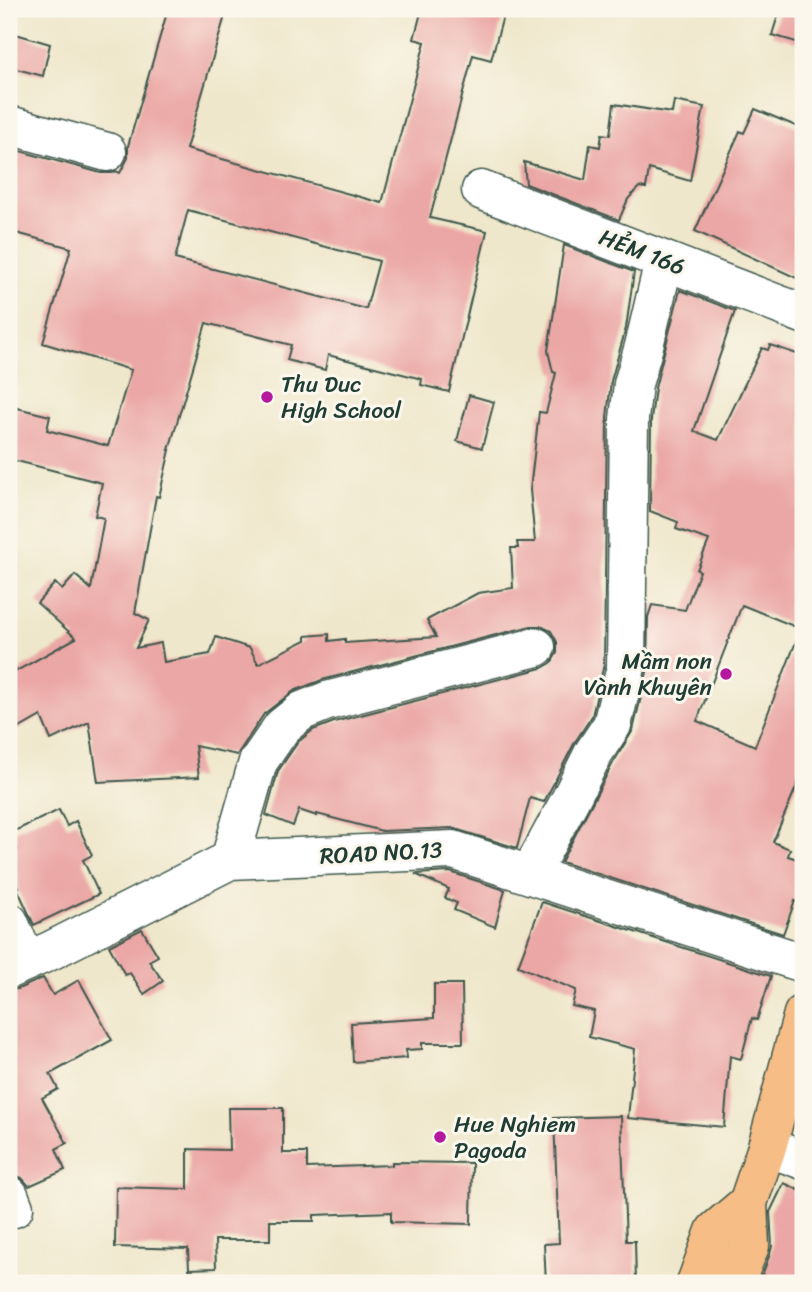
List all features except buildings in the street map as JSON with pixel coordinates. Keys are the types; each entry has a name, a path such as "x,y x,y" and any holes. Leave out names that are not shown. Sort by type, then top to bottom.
{"main road":[{"path":"735,1283 750,1246 748,1203 767,1147 803,1014"},
{"path":"696,1283 715,1231 748,1203"}],"street":[{"path":"9,125 107,152"},
{"name":"HẺM 166","path":"481,190 803,314"},
{"path":"530,874 594,752 612,725 626,667 629,419 633,384 645,346 664,261"},
{"path":"230,860 258,762 282,727 303,711 327,701 536,647"},
{"name":"ROAD NO.13","path":"17,965 230,860 453,850 803,962"},
{"path":"9,922 17,965"},
{"path":"767,1147 803,1160"}],"place":[{"name":"Thu Duc High School","path":"267,397"},
{"name":"Mầm non Vành Khuyên","path":"726,674"},
{"name":"Hue Nghiem Pagoda","path":"440,1137"}]}
